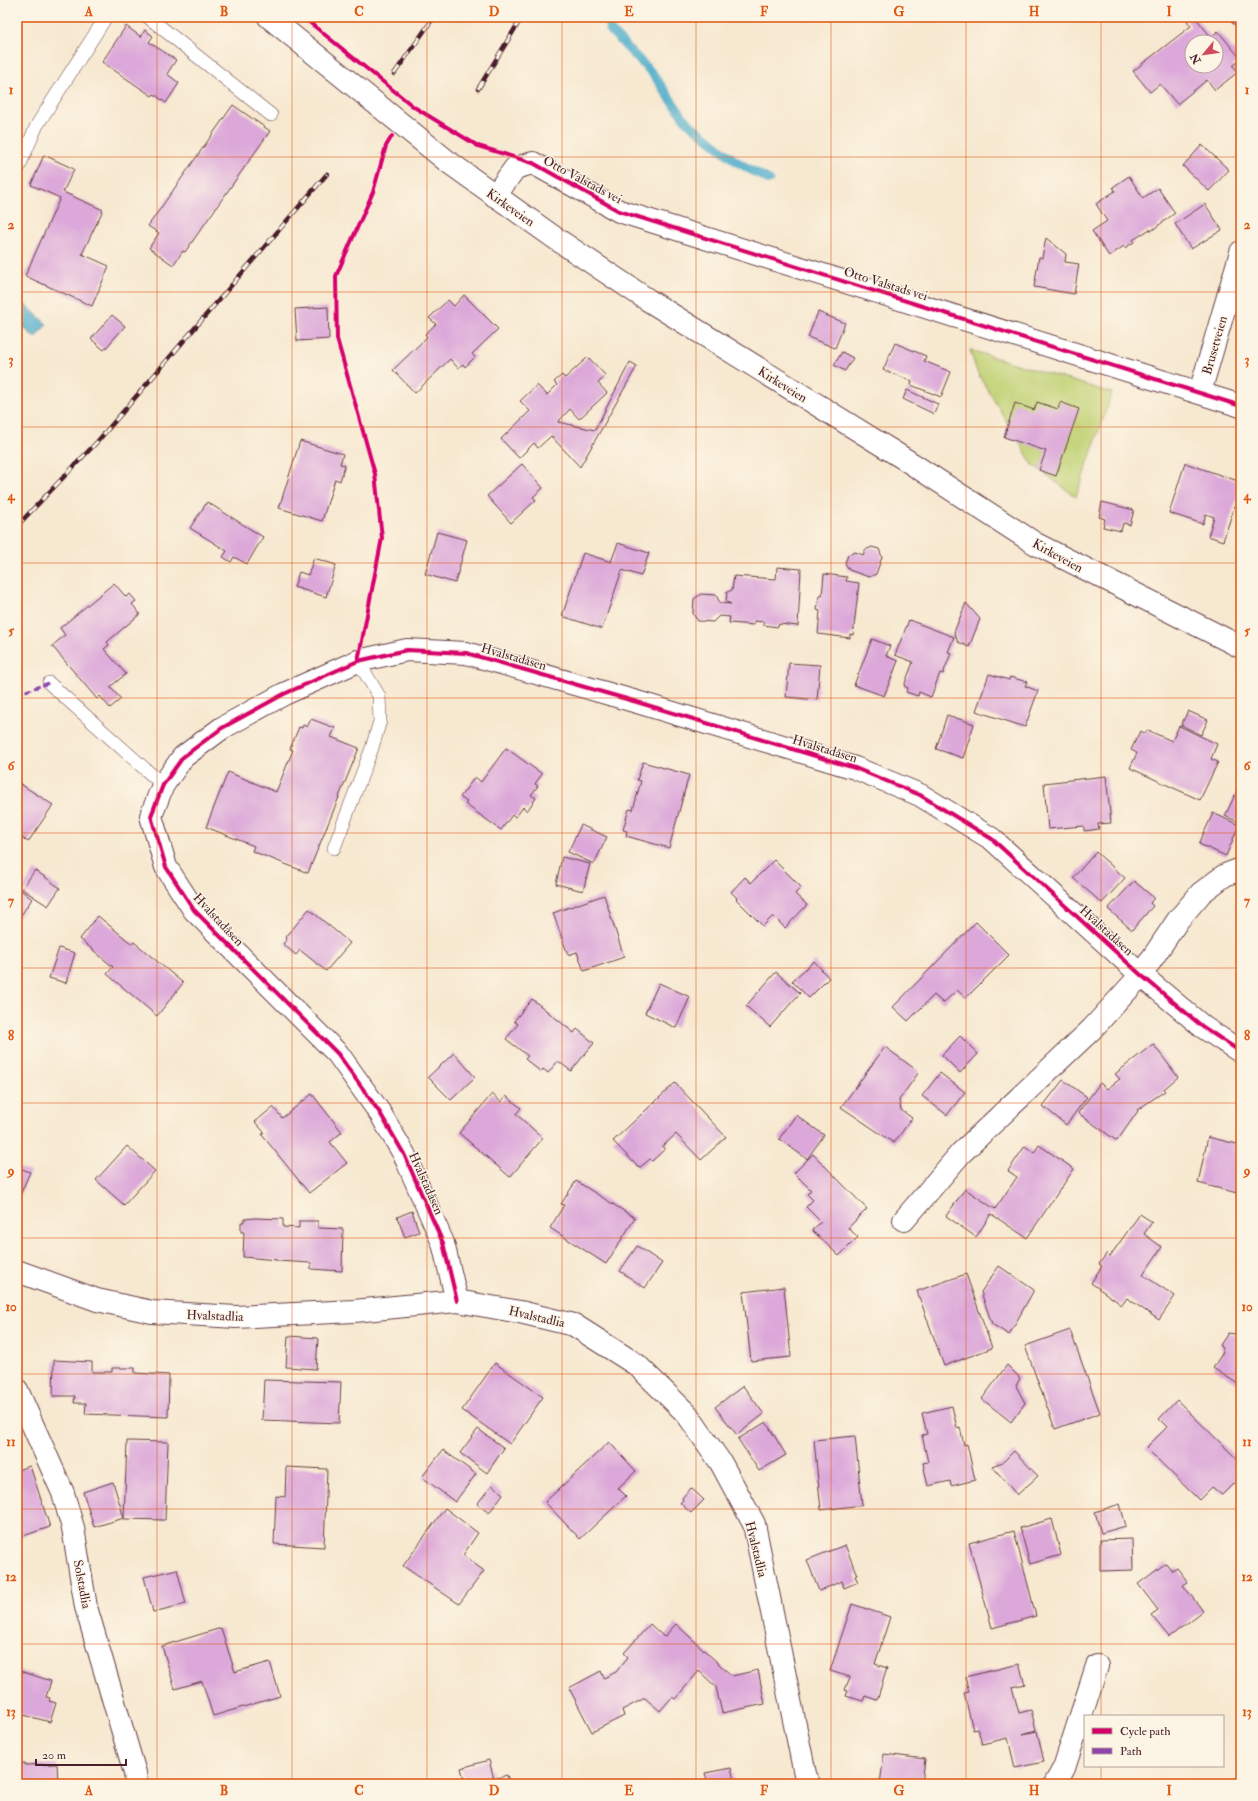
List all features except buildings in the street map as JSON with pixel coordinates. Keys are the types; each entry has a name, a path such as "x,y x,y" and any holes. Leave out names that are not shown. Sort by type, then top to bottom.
{"street":[{"name":"Kirkeveien","path":"269,17 401,125 495,196 648,300 903,458 1036,544 1241,647"},
{"name":"Kirkeveien","path":"278,17 349,82"},
{"name":"Otto Valstads vei","path":"495,196 515,168 533,163 619,211 1241,406"},
{"name":"Brusetveien","path":"1200,392 1241,252"},
{"name":"Hvalstadåsen","path":"457,1302 443,1243 404,1154 380,1113 338,1054 194,910 166,867 151,816 163,785 183,757 222,728 284,694 358,661 407,650 466,653 637,702 855,768 920,796 992,839 1141,975 1203,1027 1241,1052"},
{"name":"Hvalstadåsen","path":"904,1220 960,1153 1092,1029 1141,975 1178,920 1201,893 1224,875 1241,869"},
{"name":"Hvalstadlia","path":"17,1271 97,1300 152,1312 236,1317 354,1311 457,1302 520,1312 574,1325 637,1365 687,1414 721,1462 754,1524 805,1774 809,1784"},
{"name":"Solstadlia","path":"17,1390 63,1493 73,1528 86,1607 135,1773 136,1784"},
{"path":"1055,1784 1064,1768 1097,1666"}],"lane":[{"path":"17,171 37,125 106,17"},
{"path":"148,17 271,116"},
{"path":"334,848 372,748 380,721 379,696 358,661"},
{"path":"49,683 163,785"}],"green space":[{"path":"970,350 1112,393 1076,497 1033,465 977,372"}],"water":[{"path":"20,300 47,324 35,338 17,322 17,304"}],"waterway":[{"path":"608,17 610,30 653,74 686,121 737,162 769,180"}],"railway":[{"path":"394,74 434,17"},
{"path":"478,89 522,17"},
{"path":"17,526 97,442 327,174"}],"marked path":[{"path":"17,694 49,683"}],"cycle path":[{"path":"303,17 414,107 478,146 533,163 619,211 1241,406"},
{"path":"358,661 382,538 375,474 337,339 336,276 373,192 386,146 392,136"},
{"path":"457,1301 443,1243 404,1154 380,1113 338,1054 194,910 166,867 151,816 163,785 183,757 222,728 284,694 358,661 407,650 466,653 637,702 855,768 920,795 992,839 1141,975 1203,1027 1241,1052"}]}
